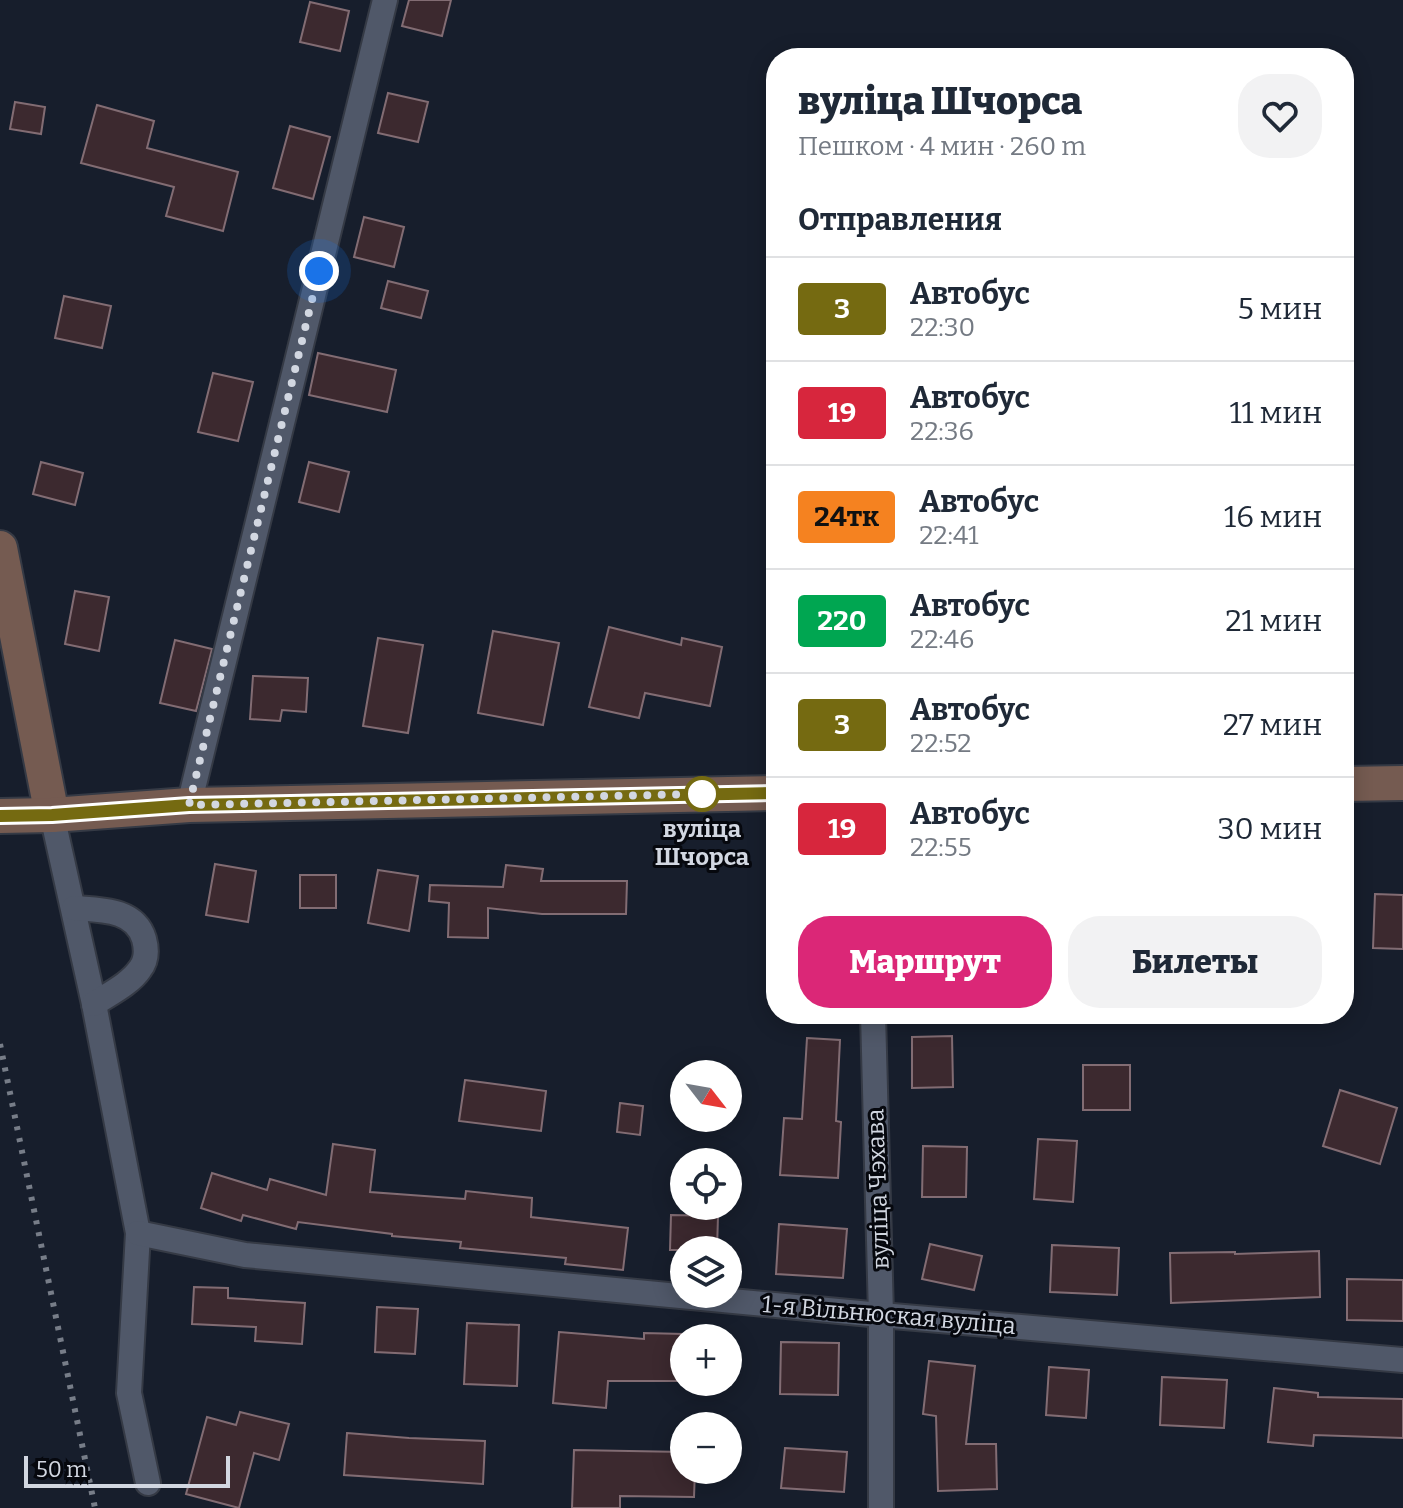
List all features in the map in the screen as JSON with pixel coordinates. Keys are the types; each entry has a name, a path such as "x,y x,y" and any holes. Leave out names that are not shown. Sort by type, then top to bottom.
{"main road":[{"path":"0,548 52,815"},
{"path":"1354,784 1403,783"},
{"path":"0,816 189,805 766,793"}],"street":[{"path":"189,805 385,0"},
{"path":"52,815 94,1004 138,1233 129,1393 148,1483"},
{"path":"74,908 106,910 128,917 141,929 148,951 140,969 126,983 94,1004"},
{"name":"вуліца Чэхава","path":"873,1024 881,1315 881,1508"},
{"name":"1-я Вільнюская вуліца","path":"138,1233 245,1255 1403,1360"}],"building":[{"path":"409,0 451,0 442,36 402,26"},
{"path":"310,2 349,11 340,51 300,42"},
{"path":"388,93 428,102 418,142 378,133"},
{"path":"15,102 45,107 41,134 10,129"},
{"path":"97,105 154,121 147,148 238,172 223,231 166,216 174,187 81,163"},
{"path":"290,126 330,137 313,199 273,188"},
{"path":"364,217 404,227 394,267 354,257"},
{"path":"388,281 428,291 421,318 381,308"},
{"path":"64,296 111,306 102,348 55,338"},
{"path":"318,353 396,370 387,412 309,395"},
{"path":"213,373 253,382 238,441 198,432"},
{"path":"41,462 83,473 75,505 33,494"},
{"path":"309,462 349,472 339,512 299,502"},
{"path":"75,591 109,597 99,651 65,644"},
{"path":"609,627 681,645 682,638 722,647 710,706 645,693 639,718 589,707"},
{"path":"493,631 559,643 543,725 478,713"},
{"path":"378,638 423,645 408,733 363,726"},
{"path":"175,640 212,649 196,711 160,703"},
{"path":"253,676 308,678 306,712 282,710 280,721 250,719"},
{"path":"215,864 256,871 248,922 206,915"},
{"path":"506,865 543,869 541,881 627,881 626,914 542,914 488,908 488,938 448,937 449,903 429,901 430,885 503,887"},
{"path":"378,870 418,876 409,931 368,923"},
{"path":"300,875 336,875 336,908 300,908"},
{"path":"1375,894 1403,895 1403,949 1373,948"},
{"path":"952,1036 953,1087 912,1088 912,1037"},
{"path":"807,1038 840,1040 836,1121 841,1122 838,1178 780,1175 784,1118 802,1119"},
{"path":"1083,1065 1130,1065 1130,1110 1083,1110"},
{"path":"465,1080 546,1091 541,1131 459,1121"},
{"path":"1340,1090 1397,1108 1380,1164 1323,1146"},
{"path":"620,1103 643,1106 640,1135 617,1132"},
{"path":"1038,1139 1077,1141 1073,1202 1034,1199"},
{"path":"333,1144 375,1150 370,1192 465,1199 466,1191 532,1198 531,1217 628,1228 623,1270 565,1264 566,1258 460,1248 461,1242 392,1236 298,1222 296,1229 243,1215 241,1221 201,1208 212,1173 267,1190 270,1179 326,1195"},
{"path":"923,1146 967,1147 966,1197 922,1197"},
{"path":"671,1220 718,1220 717,1236 670,1236"},
{"path":"779,1224 847,1229 843,1278 776,1274"},
{"path":"930,1244 982,1256 974,1290 922,1279"},
{"path":"1052,1245 1119,1248 1117,1295 1050,1292"},
{"path":"1319,1251 1320,1297 1171,1303 1170,1253"},
{"path":"1347,1279 1403,1280 1403,1321 1347,1320"},
{"path":"194,1287 228,1288 228,1298 305,1303 302,1344 255,1341 256,1327 192,1324"},
{"path":"377,1307 418,1309 415,1354 375,1352"},
{"path":"467,1323 519,1325 517,1386 464,1384"},
{"path":"559,1332 644,1339 644,1333 670,1334 670,1381 608,1381 606,1408 553,1403"},
{"path":"781,1342 839,1343 838,1395 780,1394"},
{"path":"929,1361 975,1366 966,1444 996,1444 997,1489 938,1491 936,1416 923,1414"},
{"path":"1049,1367 1089,1370 1086,1418 1046,1415"},
{"path":"1162,1377 1227,1380 1224,1428 1160,1425"},
{"path":"1274,1388 1318,1393 1318,1397 1403,1399 1403,1438 1314,1435 1313,1446 1268,1442"},
{"path":"240,1412 289,1424 279,1460 254,1453 239,1508 186,1494 207,1417 236,1425"},
{"path":"347,1433 485,1441 483,1484 344,1475"},
{"path":"785,1448 847,1452 844,1492 781,1488"},
{"path":"574,1450 670,1452 670,1484 694,1484 694,1497 620,1496 620,1508 572,1508"}],"railway":[{"path":"0,1044 95,1508"}],"bus line":[{"name":"3","path":"0,816 189,805 766,793"}],"place":[{"name":"вуліца Шчорса","path":"702,794"}],"route":[{"path":"319,271 189,805 702,794"}]}
